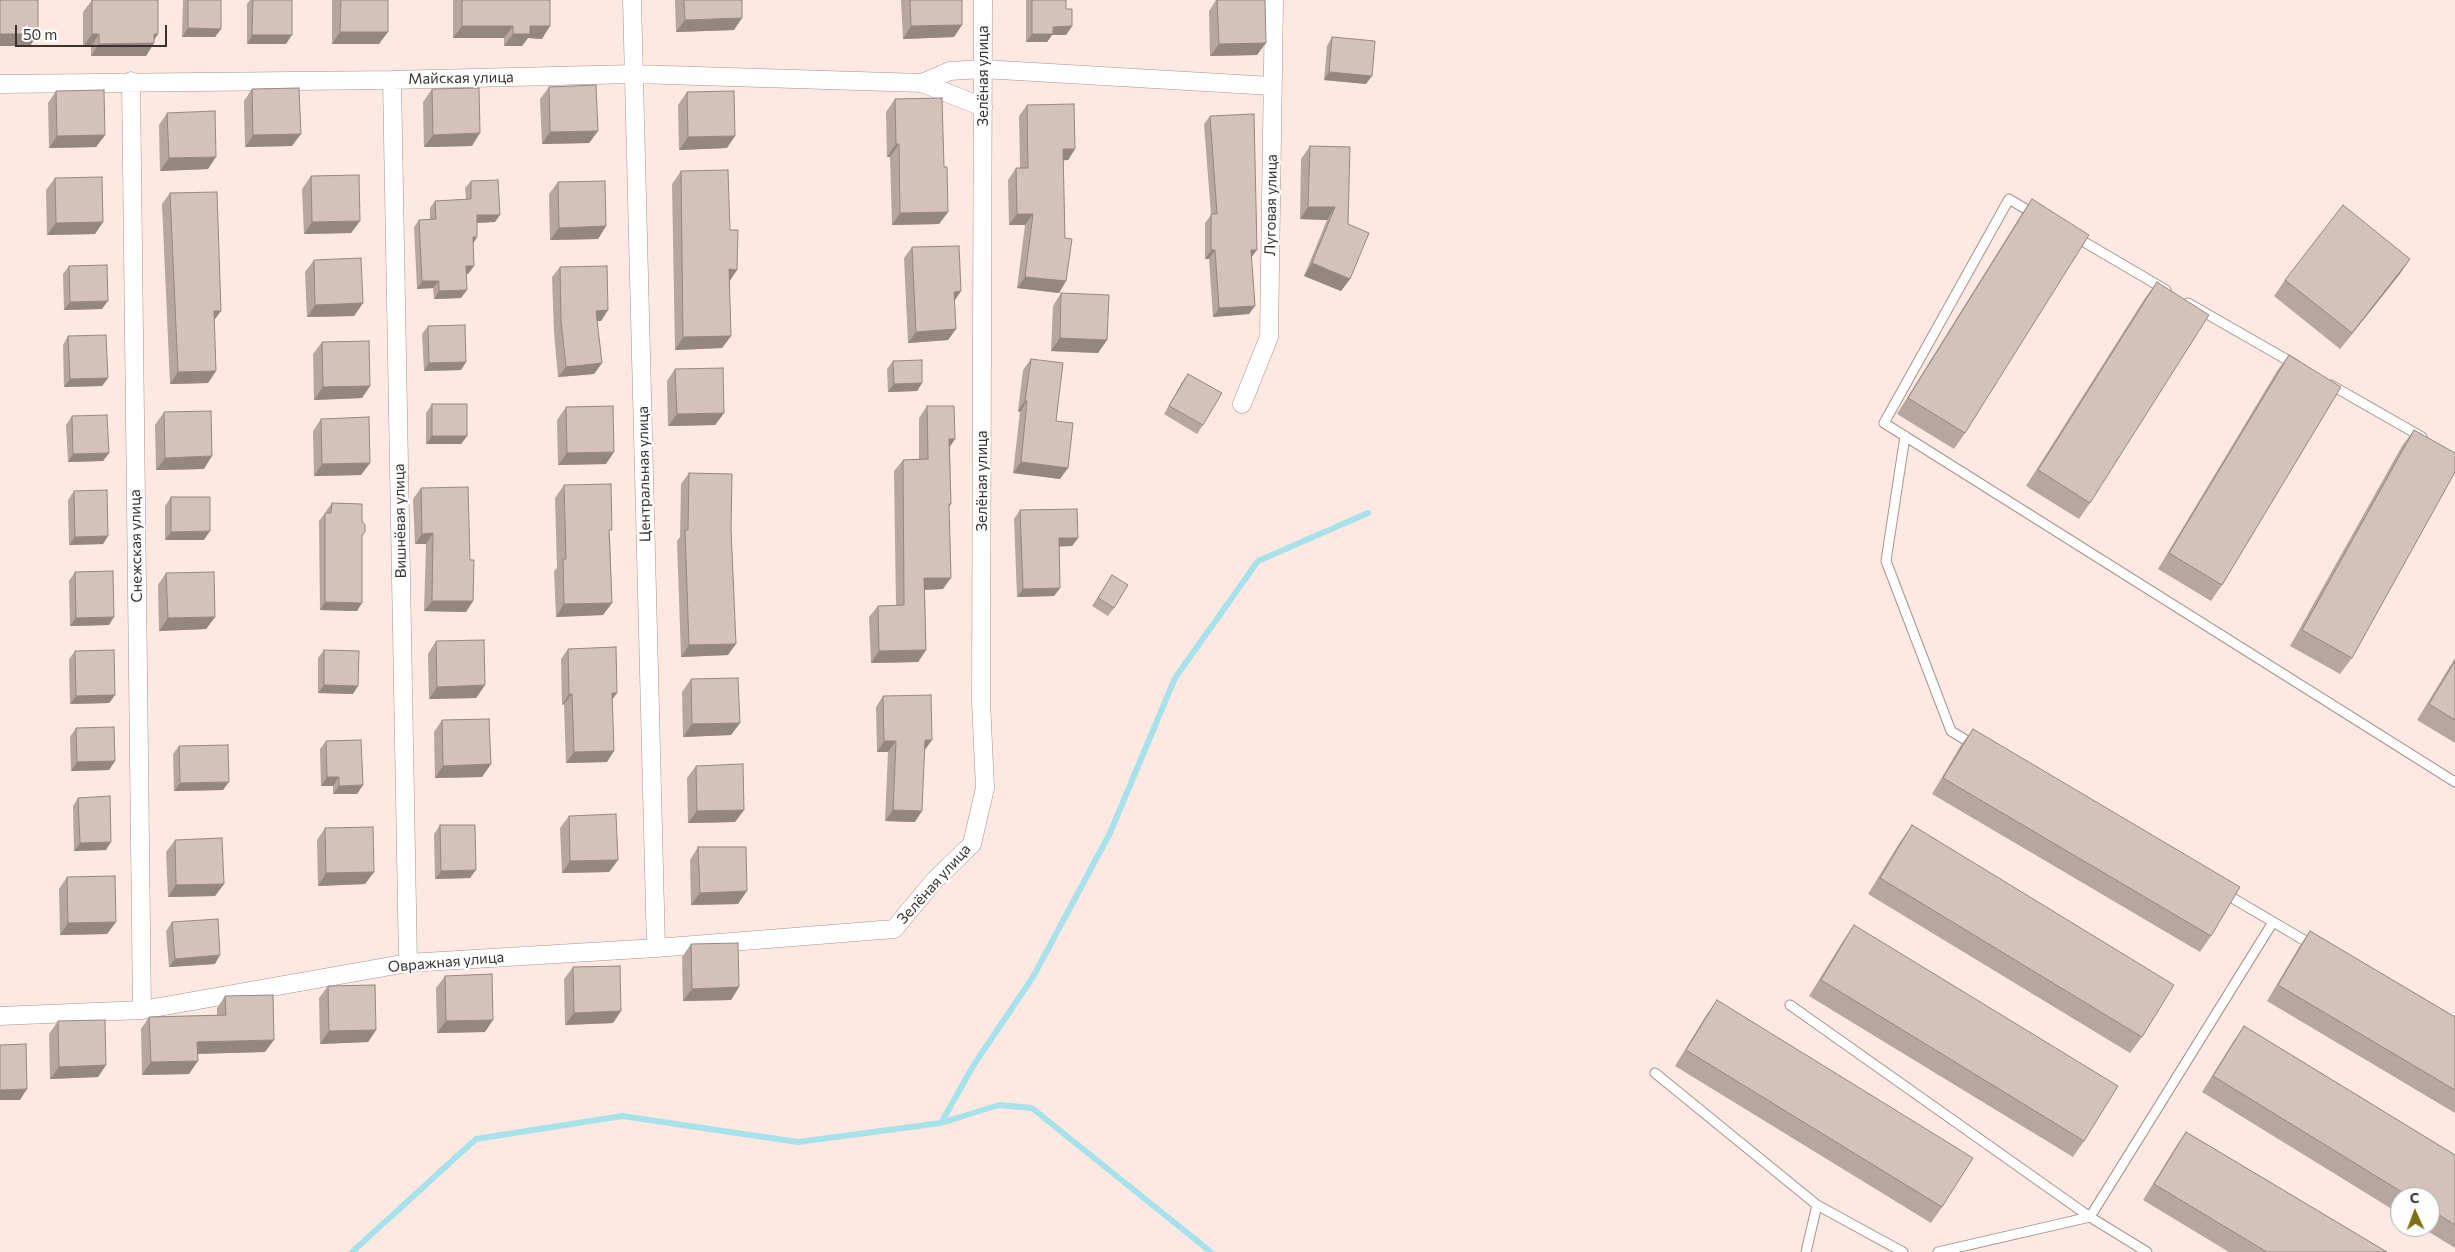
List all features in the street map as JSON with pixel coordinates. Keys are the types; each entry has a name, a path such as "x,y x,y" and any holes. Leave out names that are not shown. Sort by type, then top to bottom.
{"street":[{"name":"Центральная улица","path":"632,0 656,948"},
{"name":"Зелёная улица","path":"894,929 934,881 972,844 984,788 981,702 983,0"},
{"name":"Луговая улица","path":"1242,404 1269,337 1274,0"},
{"path":"922,84 950,71 983,69 1272,86"},
{"name":"Майская улица","path":"0,84 131,81 392,80 634,74 922,84"},
{"name":"Вишнёвая улица","path":"392,80 408,963"},
{"name":"Снежская улица","path":"131,81 142,1010"},
{"path":"922,84 983,107"},
{"name":"Овражная улица","path":"0,1016 142,1010 408,963 656,948 894,929"}],"lane":[{"path":"2043,219 2009,199 1884,423 2455,782"},
{"path":"2069,234 2172,293"},
{"path":"2180,298 2300,367"},
{"path":"2326,382 2429,441"},
{"path":"1905,436 1886,561 1951,731 1985,751"},
{"path":"2214,887 2325,952"},
{"path":"1938,1252 2090,1217 2273,922"},
{"path":"1790,1005 2090,1217 2147,1252"},
{"path":"1655,1073 1817,1205 1903,1252"},
{"path":"1806,1252 1817,1205"}],"building":[{"path":"0,0 38,0 38,34 0,34"},
{"path":"92,0 158,0 158,34 154,34 154,43 99,44 99,34 92,34"},
{"path":"188,0 221,0 221,29 188,28"},
{"path":"253,0 292,0 292,35 252,35"},
{"path":"341,0 388,0 388,32 340,32"},
{"path":"462,0 550,0 550,26 530,26 530,34 513,34 513,26 462,26"},
{"path":"684,0 742,0 742,18 685,20"},
{"path":"910,0 962,0 962,25 911,26"},
{"path":"1032,0 1066,0 1066,9 1072,9 1072,26 1053,27 1053,34 1032,34"},
{"path":"1217,0 1265,0 1266,43 1219,44"},
{"path":"1332,37 1375,41 1372,76 1329,72"},
{"path":"596,85 598,131 550,132 549,87"},
{"path":"299,88 301,134 253,135 252,89"},
{"path":"479,88 480,133 433,135 432,89"},
{"path":"104,90 105,135 57,136 56,91"},
{"path":"734,91 735,136 688,137 687,92"},
{"path":"942,98 944,167 947,167 948,212 900,213 899,144 896,144 895,99"},
{"path":"1074,104 1075,149 1063,149 1065,238 1072,239 1066,281 1025,277 1033,214 1017,214 1016,168 1028,168 1027,105"},
{"path":"215,111 216,157 169,158 167,113"},
{"path":"1254,114 1257,250 1251,250 1255,306 1219,308 1215,250 1211,250 1211,214 1217,214 1210,116"},
{"path":"1310,146 1350,147 1348,224 1369,233 1350,279 1312,263 1335,207 1308,207"},
{"path":"728,170 730,230 738,230 737,270 729,269 731,336 683,337 681,171"},
{"path":"359,175 360,221 312,222 311,176"},
{"path":"102,177 103,222 56,223 55,178"},
{"path":"498,180 500,215 477,215 477,237 473,237 474,266 466,266 467,290 439,291 439,281 422,281 419,220 436,219 435,201 471,199 471,181"},
{"path":"605,181 606,226 559,228 558,182"},
{"path":"217,192 221,311 214,311 216,371 178,372 170,193"},
{"path":"2032,199 2089,235 1965,433 1908,398"},
{"path":"2343,205 2410,259 2352,333 2285,280"},
{"path":"959,246 961,291 954,292 956,329 916,332 912,247"},
{"path":"361,258 363,303 315,305 314,260"},
{"path":"107,265 108,301 70,302 69,266"},
{"path":"607,266 608,310 596,311 602,363 566,367 561,321 560,267"},
{"path":"2157,282 2209,315 2090,503 2038,470"},
{"path":"1061,293 1109,295 1107,340 1060,338"},
{"path":"465,325 466,362 429,363 428,326"},
{"path":"106,335 108,378 70,379 68,336"},
{"path":"369,341 370,386 323,387 322,342"},
{"path":"2289,355 2341,387 2222,585 2169,553"},
{"path":"1031,359 1063,363 1056,421 1073,423 1068,468 1021,462 1027,401 1025,401"},
{"path":"922,360 922,383 894,384 893,361"},
{"path":"723,368 724,413 677,414 675,369"},
{"path":"1188,374 1222,393 1203,425 1169,406"},
{"path":"432,404 467,404 467,436 432,436"},
{"path":"613,406 614,452 567,453 566,407"},
{"path":"927,406 954,406 955,439 949,439 951,578 924,578 926,650 879,651 878,606 904,605 903,460 928,459"},
{"path":"211,411 212,456 165,458 164,412"},
{"path":"107,415 109,453 73,454 72,416"},
{"path":"369,417 370,463 322,464 321,419"},
{"path":"2414,430 2455,453 2455,472 2352,658 2302,630"},
{"path":"689,473 732,474 731,529 736,644 689,645 685,530 688,530"},
{"path":"611,484 612,530 609,530 612,603 564,604 563,559 566,559 564,485"},
{"path":"468,487 470,560 474,560 473,601 432,601 433,533 422,534 421,488"},
{"path":"107,490 108,536 75,537 74,491"},
{"path":"171,497 210,497 210,531 171,532"},
{"path":"332,503 362,504 362,521 365,525 365,532 362,535 362,603 325,602 325,513 331,513"},
{"path":"1077,509 1078,538 1059,538 1060,588 1023,589 1020,510"},
{"path":"113,571 114,617 76,618 75,572"},
{"path":"214,572 215,617 168,618 166,573"},
{"path":"1112,575 1128,585 1114,608 1098,598"},
{"path":"484,640 485,685 437,687 436,641"},
{"path":"616,647 617,693 612,693 614,751 574,752 572,694 569,694 568,649"},
{"path":"114,650 115,695 76,696 75,651"},
{"path":"324,650 359,651 358,686 324,685"},
{"path":"2455,661 2455,720 2429,704"},
{"path":"738,678 740,723 692,724 691,679"},
{"path":"931,695 932,740 925,740 922,811 893,810 896,741 884,741 883,696"},
{"path":"489,719 491,764 443,766 442,720"},
{"path":"114,727 115,761 77,762 76,728"},
{"path":"1973,729 2240,887 2211,936 1943,778"},
{"path":"361,740 363,785 339,786 339,777 327,777 326,741"},
{"path":"228,745 229,782 180,783 179,746"},
{"path":"743,764 744,810 697,811 696,766"},
{"path":"110,796 111,842 80,843 78,798"},
{"path":"616,814 618,860 570,861 569,816"},
{"path":"440,825 475,825 476,870 441,871"},
{"path":"1912,825 2174,985 2142,1037 1880,878"},
{"path":"373,827 374,872 326,873 325,828"},
{"path":"222,838 224,884 176,885 175,840"},
{"path":"698,847 746,847 747,891 700,893"},
{"path":"115,876 116,922 68,923 67,877"},
{"path":"218,919 220,955 175,959 172,922"},
{"path":"1854,925 2118,1086 2084,1141 1821,980"},
{"path":"2310,931 2455,1017 2455,1090 2278,985"},
{"path":"738,943 739,987 692,989 691,944"},
{"path":"620,966 621,1011 574,1013 573,967"},
{"path":"492,974 493,1020 446,1021 445,976"},
{"path":"375,985 376,1030 329,1031 328,986"},
{"path":"273,995 274,1040 197,1042 198,1061 151,1062 149,1017 226,1015 225,996"},
{"path":"1717,1000 1973,1158 1942,1207 1686,1050"},
{"path":"105,1020 106,1065 59,1067 58,1021"},
{"path":"2244,1026 2455,1155 2455,1225 2440,1215 2440,1187 2394,1187 2213,1076"},
{"path":"26,1044 27,1089 0,1090 0,1045"},
{"path":"2186,1132 2387,1252 2267,1252 2154,1184"}],"waterway":[{"path":"941,1123 975,1063 1033,977 1110,833 1175,678 1258,561 1368,513"},
{"path":"352,1252 476,1139 622,1116 798,1142 941,1123 999,1105 1032,1108 1211,1252"}]}
